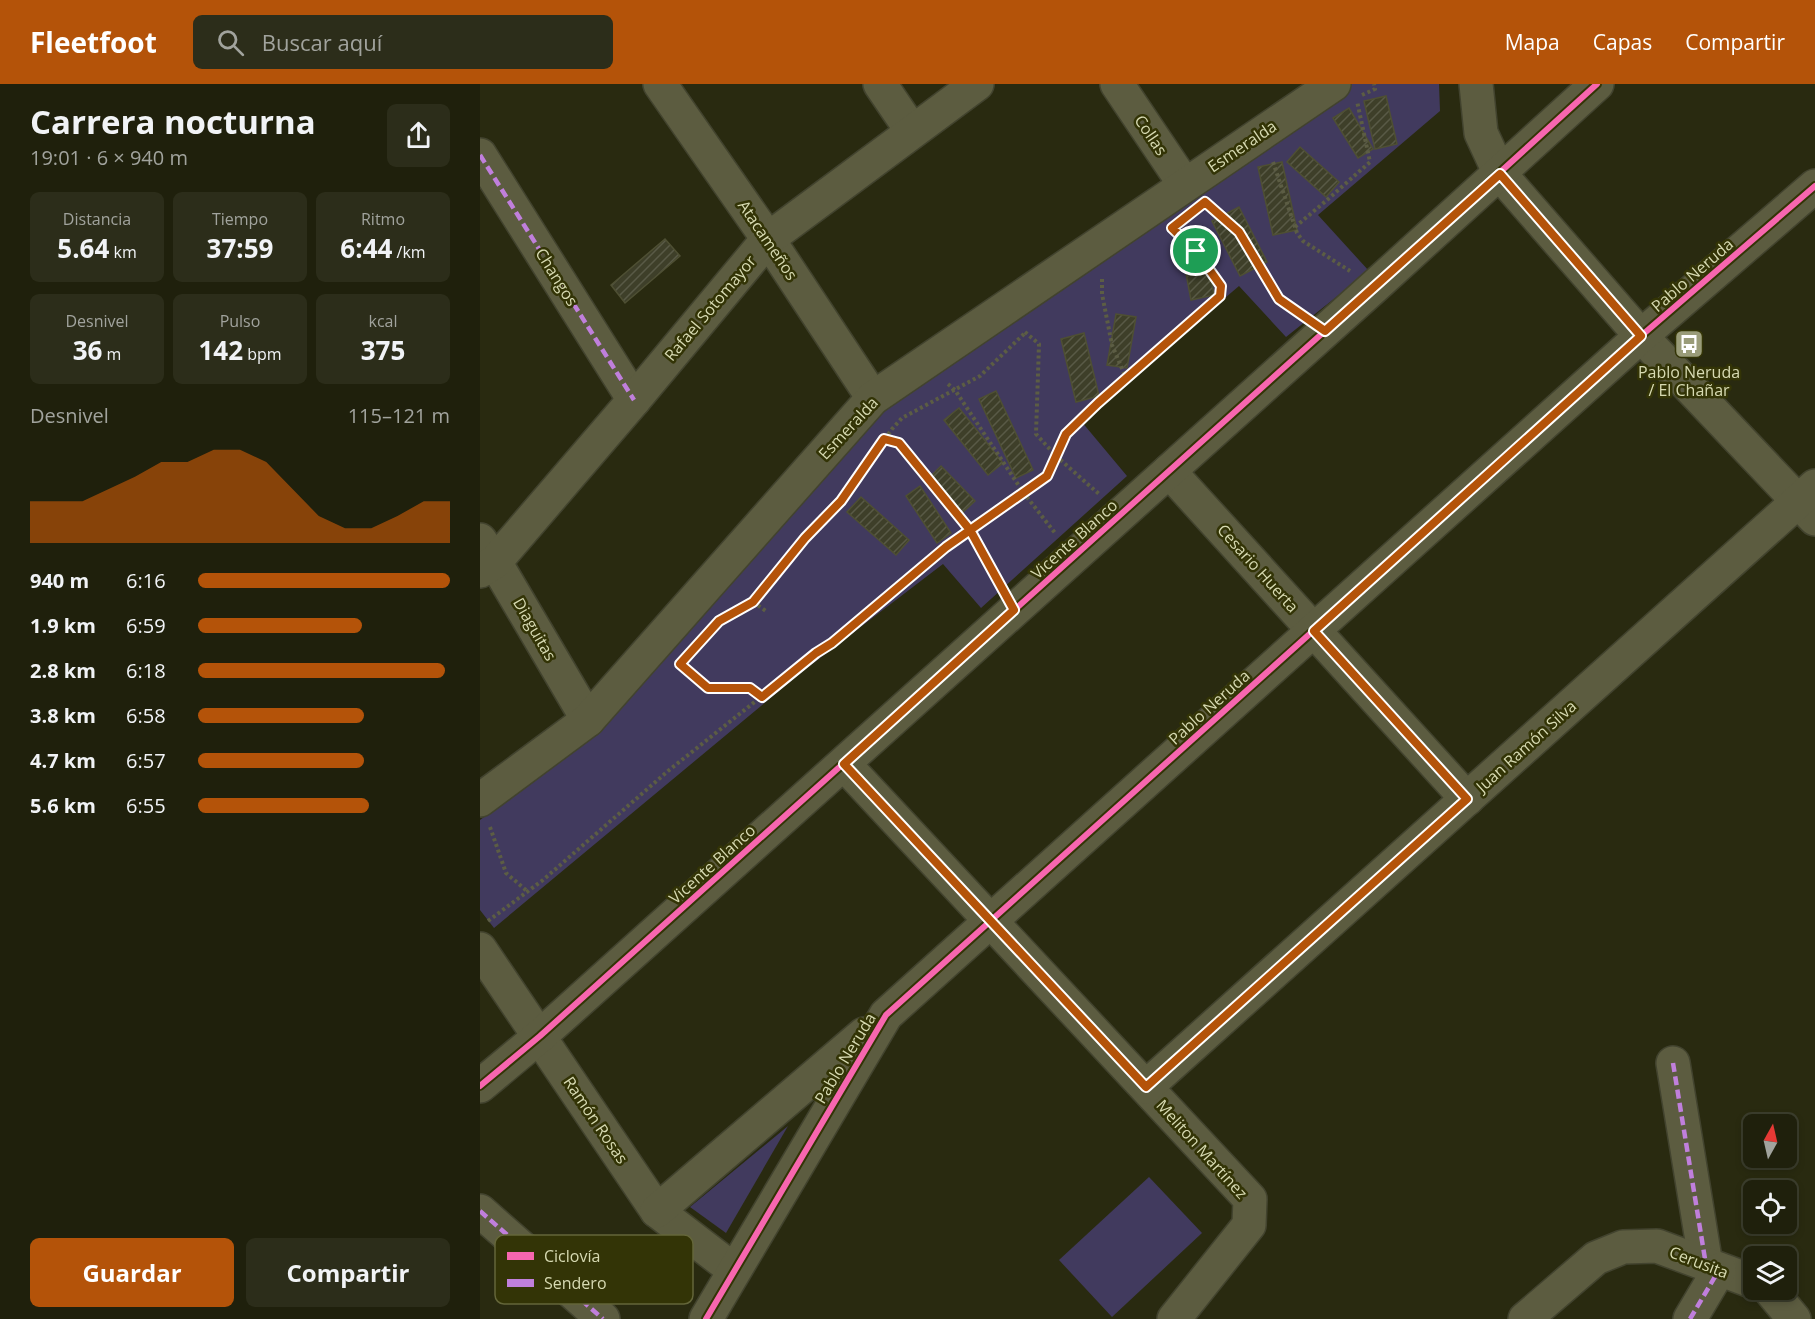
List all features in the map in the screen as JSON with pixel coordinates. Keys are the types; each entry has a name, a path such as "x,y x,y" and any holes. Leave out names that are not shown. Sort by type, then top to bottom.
{"street":[{"name":"Atacameños","path":"660,84 768,239 873,398"},
{"path":"880,84 912,131"},
{"name":"Rafael Sotomayor","path":"485,558 634,400 768,239 977,84"},
{"name":"Collas","path":"1117,84 1200,191"},
{"path":"1476,84 1480,133 1500,174 1641,336 1810,502"},
{"name":"Vicente Blanco","path":"540,1036 1500,174 1597,84"},
{"name":"Esmeralda","path":"484,810 588,720 873,398 1200,191 1346,94"},
{"name":"Changos","path":"480,154 634,400"},
{"name":"Pablo Neruda","path":"657,1211 886,1015 1641,336 1815,186"},
{"name":"Cesario Huerta","path":"1169,471 1467,799"},
{"name":"Juan Ramón Silva","path":"1146,1087 1467,799 1810,502"},
{"name":"Diaguitas","path":"485,558 588,720"},
{"name":"Meliton Martínez","path":"844,764 1250,1199 1249,1225 1174,1319"},
{"name":"Ramón Rosas","path":"480,949 657,1211 688,1235"},
{"name":"Pablo Neruda","path":"706,1319 886,1015"},
{"path":"480,1086 540,1036"},
{"path":"1673,1063 1713,1268 1690,1319"},
{"path":"480,1210 508,1235"},
{"name":"Ramón Rosas","path":"693,1239 734,1270"},
{"name":"Cerusita","path":"1525,1319 1596,1258 1623,1247 1657,1246 1743,1278"},
{"path":"1778,1300 1794,1319"},
{"path":"586,1304 603,1319"}],"path":[{"path":"1295,227 1370,162 1346,94 1375,89 1374,84"},
{"path":"1265,168 1282,156"},
{"path":"1274,162 1295,227 1303,241 1375,286"},
{"path":"1200,191 1205,202 1239,232 1279,299 1325,331"},
{"path":"480,926 527,891 668,771 816,653 832,643 970,530 1047,476 1066,434 1125,378 1220,296 1221,286 1196,251 1172,228 1180,221"},
{"path":"1102,272 1102,294 1112,345 1125,378"},
{"path":"703,638 728,615 753,602 805,538 841,501 884,439 902,418 980,376 1032,325"},
{"path":"1025,332 1039,344 1036,434 1056,456 1122,514"},
{"path":"925,363 955,390 1023,492 1073,557"},
{"path":"884,439 899,443 970,530 1014,610"},
{"path":"753,602 766,611"},
{"path":"672,672 680,664 708,688 750,688 762,697"},
{"path":"484,810 506,873 527,891"}],"shaded area":[{"path":"1349,84 1439,84 1440,111 1318,215 1369,271 1286,337 1239,286 1081,421 1127,476 981,608 943,564 803,671 494,928 480,910 480,820 601,731 895,397"},
{"path":"788,1126 726,1233 690,1207"},
{"path":"1149,1177 1202,1233 1112,1317 1059,1260"}],"building":[{"path":"1386,96 1397,144 1375,149 1364,101"},
{"path":"1349,108 1373,149 1358,158 1333,118"},
{"path":"1300,147 1339,182 1326,197 1287,162"},
{"path":"1282,162 1297,230 1273,235 1258,167"},
{"path":"1239,207 1267,262 1240,276 1212,221"},
{"path":"1204,237 1214,295 1191,300 1180,242"},
{"path":"665,239 680,256 625,303 611,285"},
{"path":"1116,314 1136,317 1127,368 1107,365"},
{"path":"1084,333 1099,396 1076,402 1061,339"},
{"path":"996,391 1033,470 1016,478 979,399"},
{"path":"959,408 1003,463 988,475 944,420"},
{"path":"941,466 975,501 962,513 929,478"},
{"path":"920,486 951,533 937,543 906,496"},
{"path":"861,497 909,540 896,555 847,512"}],"marked path":[{"path":"480,155 634,400"},
{"path":"1673,1063 1706,1265"},
{"path":"480,1211 507,1235"},
{"path":"1690,1319 1719,1270"},
{"path":"586,1304 603,1319"}],"cycle path":[{"path":"480,1086 540,1036 1597,84"},
{"path":"706,1319 886,1015 1641,336 1815,186"}],"place":[{"name":"Pablo Neruda / El Chañar","path":"1689,344"}],"route":[{"path":"1196,251 1172,228 1205,202 1239,232 1279,299 1325,331 1500,174 1641,336 1314,631 1467,799 1146,1087 844,764 1014,610 970,530 899,443 884,439 841,501 805,538 753,602 719,621 680,664 708,688 750,688 762,697 816,653 832,643 946,547 970,530 982,521 1047,476 1066,434 1122,380 1220,296 1221,286 1196,251"}]}
